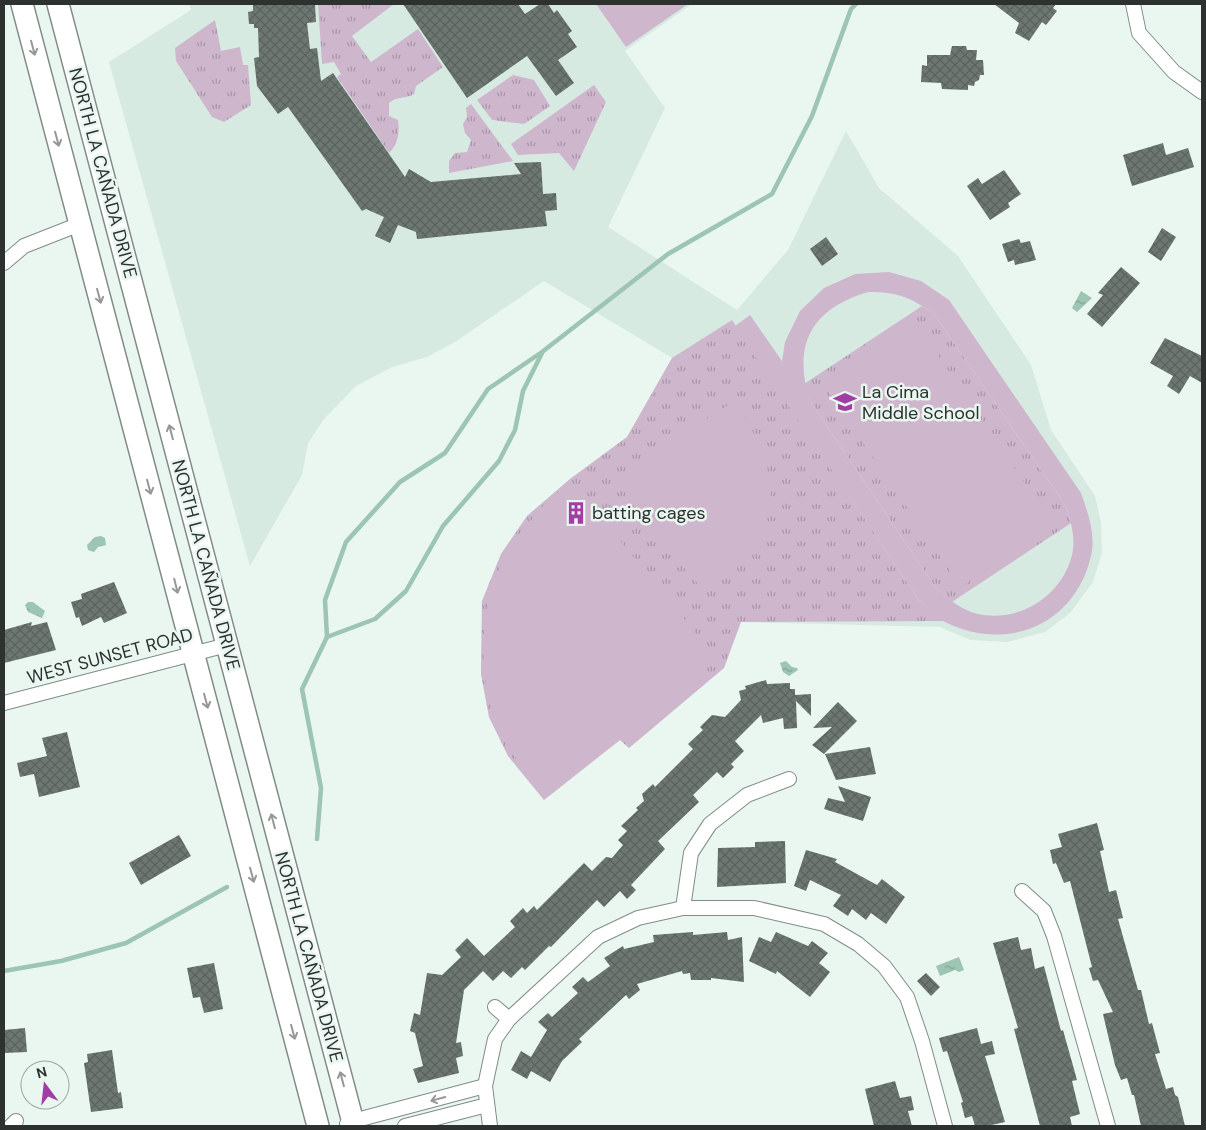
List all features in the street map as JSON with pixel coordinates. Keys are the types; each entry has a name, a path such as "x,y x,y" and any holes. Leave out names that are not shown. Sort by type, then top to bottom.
{"main road":[{"name":"NORTH LA CAÑADA DRIVE","path":"22,4 318,1126"},
{"name":"NORTH LA CAÑADA DRIVE","path":"58,4 227,646 350,1124"}],"street":[{"path":"1133,4 1139,33 1174,72 1202,92"},
{"path":"4,263 24,246 80,224"},
{"name":"WEST SUNSET ROAD","path":"4,703 193,653 227,646"},
{"path":"683,908 691,853 710,824 747,795 789,779"},
{"path":"1022,891 1044,911 1054,936 1108,1126"},
{"path":"490,1126 486,1086 495,1039 509,1019 598,937 638,918 683,908 754,908 824,924 858,944 884,966 906,997 922,1041 945,1126"},
{"path":"495,1006 509,1019"},
{"path":"350,1124 486,1086"},
{"path":"405,1126 487,1105"}],"shaded area":[{"name":"La Cima Middle School","path":"189,4 692,4 625,51 665,108 608,227 737,310 788,250 846,131 879,188 958,256 1031,365 1051,430 1095,496 1101,523 1102,553 1093,582 1070,613 1045,632 1008,642 970,640 940,627 741,622 724,668 629,748 620,740 544,800 508,756 489,717 481,675 482,601 501,554 527,516 570,479 627,437 672,358 544,281 455,342 427,357 392,367 356,386 324,419 308,443 302,475 250,566 109,62 191,10"}],"green space":[{"path":"318,4 394,4 352,36 371,62 418,29 443,67 416,86 414,94 395,99 389,103 389,116 398,120 399,129 398,138 389,153 337,77 341,74 334,62 322,64"},
{"path":"596,4 688,4 626,47"},
{"path":"215,20 221,51 240,47 243,65 248,65 251,105 224,122 212,117 176,61 175,48"},
{"path":"513,75 534,80 550,106 524,124 492,120 477,100"},
{"path":"594,85 606,102 574,171 559,153 518,155 511,144"},
{"path":"471,104 513,161 449,173 449,161 455,153 467,152 471,140 465,133 463,124 467,117 466,108"},
{"path":"889,272 921,281 949,300 1081,493 1089,516 1093,540 1091,556 1083,580 1070,600 1054,615 1035,626 1014,633 992,634 968,631 945,622 919,600 735,326 750,315 782,361 785,342 800,311 824,288 855,274","holes":["868,292 896,294 918,303 934,314 1066,506 1073,537 1072,555 1067,570 1059,583 1037,603 1009,614 993,616 978,614 961,607 936,588 810,401 803,363 805,346 811,332 820,319 832,308 848,299"]},
{"path":"922,306 934,314 1066,506 1071,523 952,602 936,588 810,401 804,384"},
{"path":"732,320 919,600 943,621 741,622 724,668 629,748 620,740 544,800 508,756 489,717 481,674 482,601 501,554 527,516 570,479 627,437 672,358"},
{"path":"914,320 1053,525 961,587 822,382"},
{"path":"734,401 751,429 766,463 770,480 771,498 769,515 762,530 750,547 705,592 659,539 625,492 627,472"},
{"path":"571,481 703,642 700,684 629,744 620,735 544,794 515,758 504,739 496,719 489,699 485,678 483,656 484,632 488,601 493,583 506,557 537,513"}],"water":[{"path":"1081,291 1092,298 1077,312 1072,308"},
{"path":"101,536 105,538 106,545 98,547 94,552 88,550 87,545 95,537"},
{"path":"28,602 33,602 45,611 42,618 28,612 25,605"},
{"path":"786,661 798,670 789,676 783,672 780,663"},
{"path":"959,957 964,970 959,972 955,970 940,976 936,966"}],"building":[{"path":"315,4 316,22 307,23 310,49 317,48 321,81 333,73 405,177 409,169 431,182 521,174 514,163 541,162 543,194 556,193 557,210 545,211 547,226 417,239 416,232 398,225 390,243 375,236 384,217 366,209 362,211 288,107 278,114 257,86 254,58 259,57 258,28 254,28 254,24 249,24 248,12 253,11 253,5"},
{"path":"403,4 518,4 525,14 540,4 548,4 554,13 557,10 572,31 568,34 577,47 558,60 574,83 556,96 527,56 467,98"},
{"path":"994,4 1056,4 1053,8 1057,11 1046,25 1042,22 1029,41 1015,33 1019,23"},
{"path":"952,46 966,46 967,50 977,50 976,60 983,60 984,75 980,75 979,80 975,82 974,86 968,85 968,90 942,89 941,83 921,82 922,65 927,66 927,55 950,55"},
{"path":"1163,143 1166,155 1188,148 1194,167 1132,186 1123,155"},
{"path":"1004,170 1021,194 1008,203 1010,207 990,220 967,186 978,178 982,184"},
{"path":"1162,228 1176,237 1161,261 1148,252"},
{"path":"826,237 838,254 822,266 810,249"},
{"path":"1019,239 1021,243 1030,241 1036,260 1015,265 1014,260 1008,262 1002,244"},
{"path":"1121,267 1140,283 1102,327 1087,314 1103,295 1098,293"},
{"path":"1165,338 1202,356 1202,383 1190,376 1179,394 1167,386 1173,376 1150,363"},
{"path":"114,582 127,613 104,623 101,617 82,626 79,617 76,618 71,602 82,599 81,594"},
{"path":"32,622 31,626 47,622 56,650 4,663 4,630"},
{"path":"766,680 767,684 790,683 790,689 795,689 795,695 811,694 811,716 796,701 797,728 784,729 783,718 763,723 761,715 735,741 744,751 731,764 734,767 723,778 717,772 693,795 699,802 658,841 665,849 631,885 636,890 627,899 620,891 604,907 597,900 551,947 549,946 525,970 522,967 511,978 503,971 493,981 483,971 464,990 456,1043 461,1042 463,1056 456,1058 459,1073 418,1083 413,1069 423,1066 415,1033 410,1031 414,1013 420,1015 427,973 442,975 461,957 455,950 467,938 484,956 515,927 510,921 523,908 527,913 534,906 537,910 584,863 592,871 606,857 612,858 623,845 618,840 627,831 621,826 638,810 636,808 644,801 642,794 653,784 655,787 693,749 688,744 703,730 700,727 712,715 725,717 741,700 739,691 746,689 745,686"},
{"path":"838,702 857,721 824,754 812,745 832,727 813,728"},
{"path":"67,732 80,787 39,797 34,774 20,777 17,763 47,756 42,738"},
{"path":"870,747 876,774 836,780 825,754"},
{"path":"838,786 871,797 863,821 824,809 828,798 845,802"},
{"path":"1097,823 1104,850 1100,851 1109,892 1116,890 1123,918 1118,919 1138,990 1141,990 1149,1024 1152,1023 1160,1053 1155,1054 1166,1089 1173,1087 1175,1095 1178,1097 1185,1126 1141,1126 1134,1095 1132,1095 1127,1078 1121,1080 1115,1065 1103,1014 1113,1012 1098,980 1093,981 1089,968 1092,967 1070,881 1064,883 1056,863 1053,864 1050,850 1062,847 1058,834"},
{"path":"179,835 191,856 141,885 129,863"},
{"path":"785,841 786,883 717,887 718,848 755,847 755,842"},
{"path":"806,850 837,859 835,862 877,885 882,879 905,897 886,924 871,913 866,920 852,909 848,916 833,906 841,895 810,880 806,891 794,886"},
{"path":"693,932 693,935 727,932 728,940 742,937 744,982 711,978 711,980 691,980 690,973 683,974 682,971 637,984 640,990 629,999 626,995 579,1039 582,1042 562,1061 550,1082 531,1071 527,1079 511,1070 521,1051 531,1057 547,1030 538,1022 548,1013 552,1017 578,993 572,987 583,977 588,982 610,966 604,958 623,946 624,949 654,942 653,935"},
{"path":"776,932 808,946 812,941 828,953 819,963 830,972 810,997 777,971 776,974 749,961 759,937 771,942"},
{"path":"1018,937 1021,950 1031,948 1035,969 1044,966 1061,1031 1063,1030 1077,1080 1072,1081 1080,1114 1070,1117 1072,1126 1040,1126 1014,1029 1018,1028 993,943"},
{"path":"214,963 223,1009 204,1013 200,997 193,998 187,968"},
{"path":"926,973 940,987 931,996 917,981"},
{"path":"25,1028 27,1052 4,1053 4,1030"},
{"path":"977,1028 981,1044 992,1041 995,1054 985,1056 1005,1122 987,1126 975,1126 972,1116 965,1118 961,1103 963,1102 947,1051 943,1052 939,1038"},
{"path":"112,1050 118,1093 121,1092 123,1108 91,1112 84,1063 88,1062 87,1054"},
{"path":"895,1081 900,1098 911,1096 914,1110 908,1111 912,1126 874,1126 865,1089"}],"waterway":[{"path":"317,839 321,788 302,689 327,637 325,600 346,542 400,482 445,453 488,389 542,352 668,254 772,194 812,116 851,9 856,4"},
{"path":"327,637 375,619 406,591 443,526 499,461 515,430 523,391 542,353"},
{"path":"4,971 61,961 126,943 227,887"}],"place":[{"name":"La Cima Middle School","path":"845,402"},
{"name":"batting cages","path":"576,513"}]}
